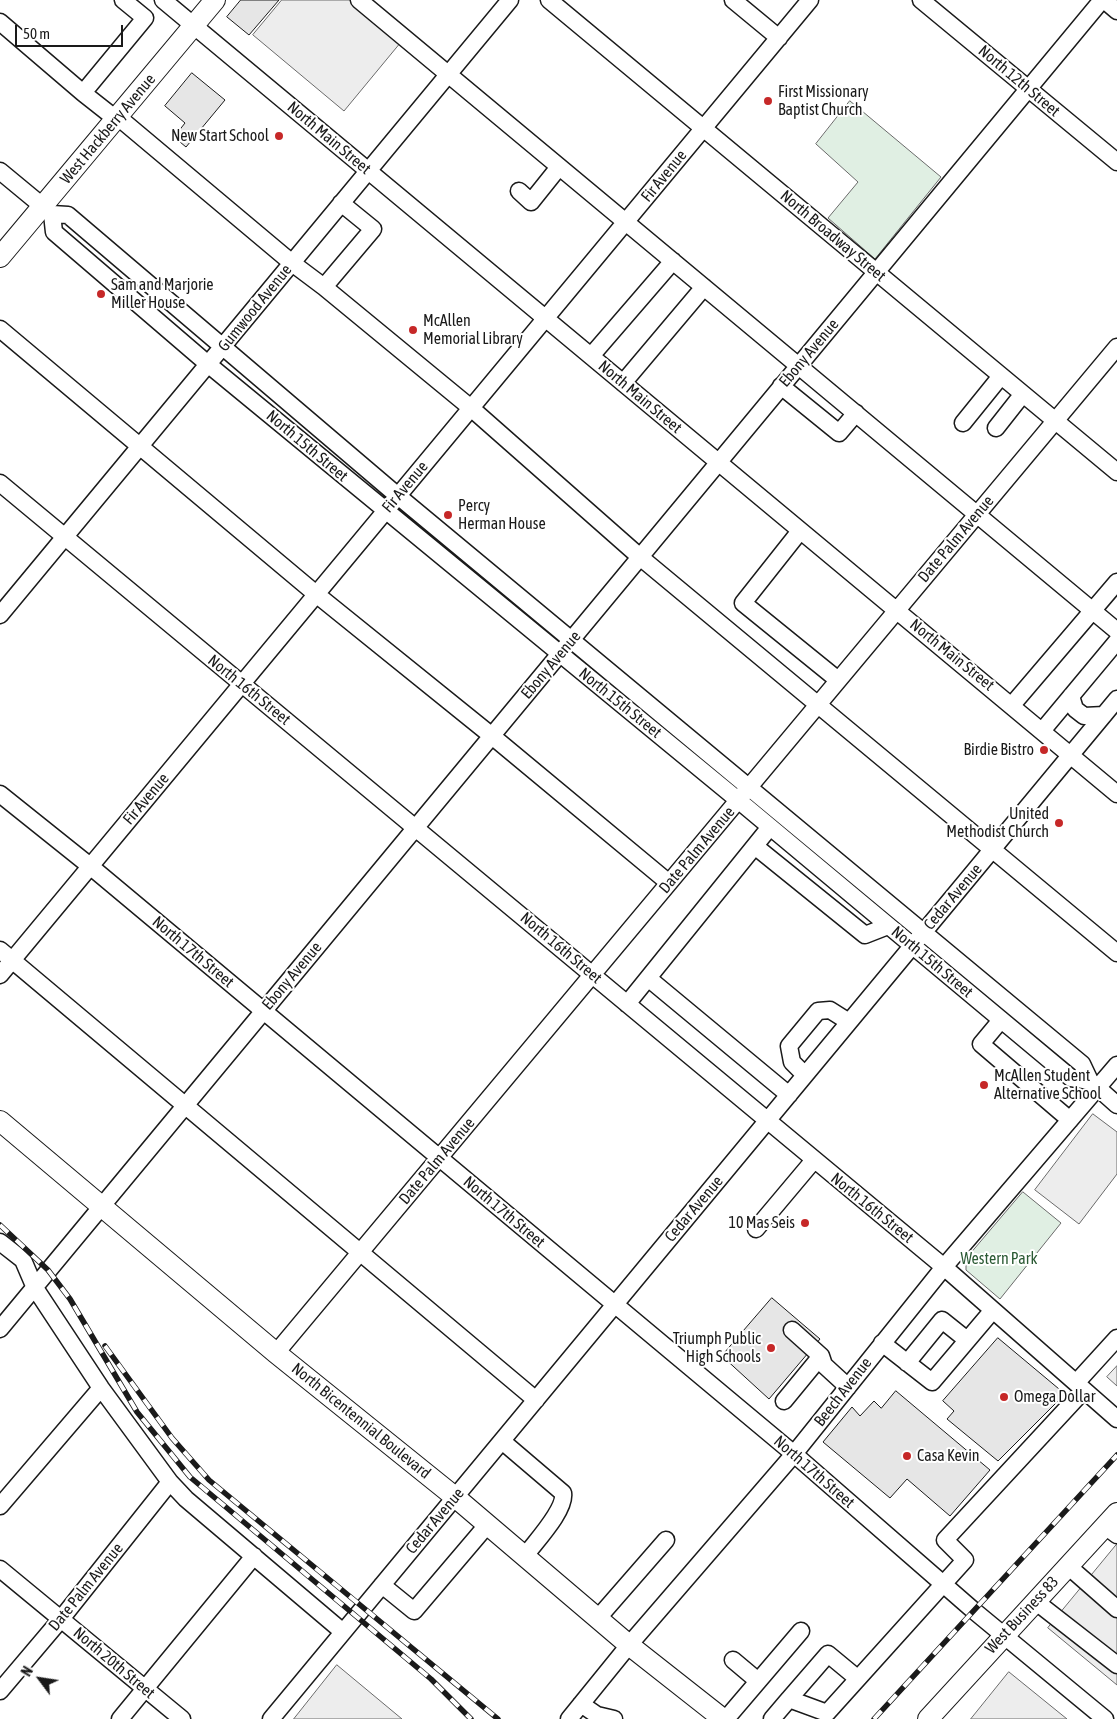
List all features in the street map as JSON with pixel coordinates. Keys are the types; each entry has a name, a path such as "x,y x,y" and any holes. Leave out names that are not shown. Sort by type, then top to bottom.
{"main road":[{"name":"West Hackberry Avenue","path":"0,258 47,210 117,118 215,0"},
{"name":"North Bicentennial Boulevard","path":"0,1122 276,1353 488,1524 629,1644 725,1719"},
{"name":"West Business 83","path":"928,1719 1068,1566 1113,1525"}],"street":[{"path":"83,93 145,18 123,0"},
{"name":"North Main Street","path":"163,0 1117,794"},
{"path":"359,0 1117,631"},
{"name":"Gumwood Avenue","path":"0,615 510,0"},
{"name":"North Broadway Street","path":"549,0 1117,472"},
{"path":"733,0 778,38"},
{"name":"Fir Avenue","path":"0,975 6,955 90,866 810,0"},
{"name":"North 12th Street","path":"921,0 1117,162"},
{"path":"1103,0 1117,11"},
{"name":"Ebony Avenue","path":"0,1329 1028,88 1103,0"},
{"path":"0,22 83,93 117,118 471,408 640,557 819,703 1117,953"},
{"path":"519,191 531,202 559,167"},
{"name":"North 15th Street","path":"0,171 47,210 68,215 398,496 573,639 1082,1064 1094,1085 1117,1105"},
{"path":"324,287 373,229 341,203"},
{"name":"North 15th Street","path":"47,210 54,232 209,365 738,800 1071,1078 1094,1085"},
{"path":"591,356 673,261"},
{"path":"623,382 704,287"},
{"path":"0,329 316,594 492,736 669,883"},
{"name":"Date Palm Avenue","path":"276,1353 1117,347"},
{"path":"963,423 1001,376"},
{"path":"781,386 839,433 856,413"},
{"path":"996,428 1022,394"},
{"name":"North 16th Street","path":"0,483 593,974 767,1122 944,1267 1117,1419"},
{"path":"800,531 743,603 838,680"},
{"path":"1012,705 1117,582"},
{"path":"1042,731 1117,641"},
{"path":"1071,696 1075,709 1084,716 1090,718 1104,715"},
{"name":"Cedar Avenue","path":"271,1719 1117,699"},
{"name":"North 17th Street","path":"0,794 264,1010 794,1454 942,1584 1103,1719"},
{"path":"627,1004 770,827"},
{"path":"756,846 865,935 888,926"},
{"path":"6,955 536,1400"},
{"path":"648,978 788,1095"},
{"path":"805,1075 792,1062 789,1046 818,1011 830,1010 849,1022"},
{"path":"1001,1020 981,1044 1070,1120"},
{"name":"Beech Avenue","path":"569,1719 629,1644 794,1454 944,1267 1070,1120 1094,1085 1117,1065"},
{"path":"756,1229 814,1160"},
{"path":"0,1242 22,1260 35,1288 100,1388 170,1482 344,1632"},
{"path":"882,1343 932,1382 992,1310"},
{"path":"907,1363 942,1320 967,1340"},
{"path":"792,1330 821,1356 824,1365 848,1387"},
{"path":"789,1700 827,1713 965,1560 945,1540 1064,1413 1080,1386 1117,1338"},
{"path":"784,1401 821,1356"},
{"path":"0,1506 100,1388"},
{"path":"502,1441 563,1493 564,1499 556,1514 525,1556"},
{"name":"Date Palm Avenue","path":"0,1691 61,1619 170,1482"},
{"path":"382,1585 414,1611 488,1524"},
{"path":"598,1618 666,1540"},
{"path":"120,1719 254,1556"},
{"path":"1068,1566 1117,1609"},
{"name":"North 20th Street","path":"0,1569 182,1719"},
{"path":"1035,1601 1117,1665"},
{"path":"725,1719 801,1631"},
{"path":"772,1719 828,1654 857,1678"},
{"path":"733,1660 758,1681"},
{"path":"581,1704 597,1715 614,1719"}],"green space":[{"path":"850,101 941,177 875,259 828,218 858,182 816,144"},
{"name":"Western Park","path":"1023,1192 1061,1223 1000,1299 966,1270 966,1259"}],"shaded area":[{"path":"282,0 350,0 401,42 344,111 253,35"},
{"path":"1093,1114 1117,1132 1117,1174 1079,1224 1035,1190"},
{"path":"1117,1366 1117,1386 1107,1377"},
{"path":"1117,1544 1117,1685 1048,1628"},
{"path":"337,1665 402,1719 294,1719"},
{"path":"1009,1672 1067,1719 971,1719"}],"building":[{"path":"241,0 279,0 249,35 227,17"},
{"path":"192,73 225,100 186,147 174,137 185,123 165,106"},
{"name":"Triumph Public High Schools","path":"772,1298 820,1339 769,1399 722,1356"},
{"name":"Omega Dollar","path":"998,1338 1065,1394 998,1461 947,1419 954,1411 943,1401"},
{"name":"Casa Kevin","path":"896,1391 990,1470 950,1516 907,1479 890,1498 823,1442 852,1407 860,1416 874,1401 881,1408"}],"railway":[{"path":"0,1225 48,1270 70,1299 137,1412 190,1477 431,1679 471,1719"},
{"path":"105,1346 172,1438 209,1480 498,1719"},
{"path":"874,1719 1117,1455"}],"place":[{"name":"First Missionary Baptist Church","path":"768,101"},
{"name":"New Start School","path":"279,136"},
{"name":"Sam and Marjorie Miller House","path":"101,294"},
{"name":"McAllen Memorial Library","path":"413,330"},
{"name":"Percy Herman House","path":"448,515"},
{"name":"Birdie Bistro","path":"1044,750"},
{"name":"United Methodist Church","path":"1059,823"},
{"name":"McAllen Student Alternative School","path":"984,1085"},
{"name":"10 Mas Seis","path":"805,1223"},
{"name":"Triumph Public High Schools","path":"771,1348"},
{"name":"Omega Dollar","path":"1004,1397"},
{"name":"Casa Kevin","path":"907,1456"}]}
